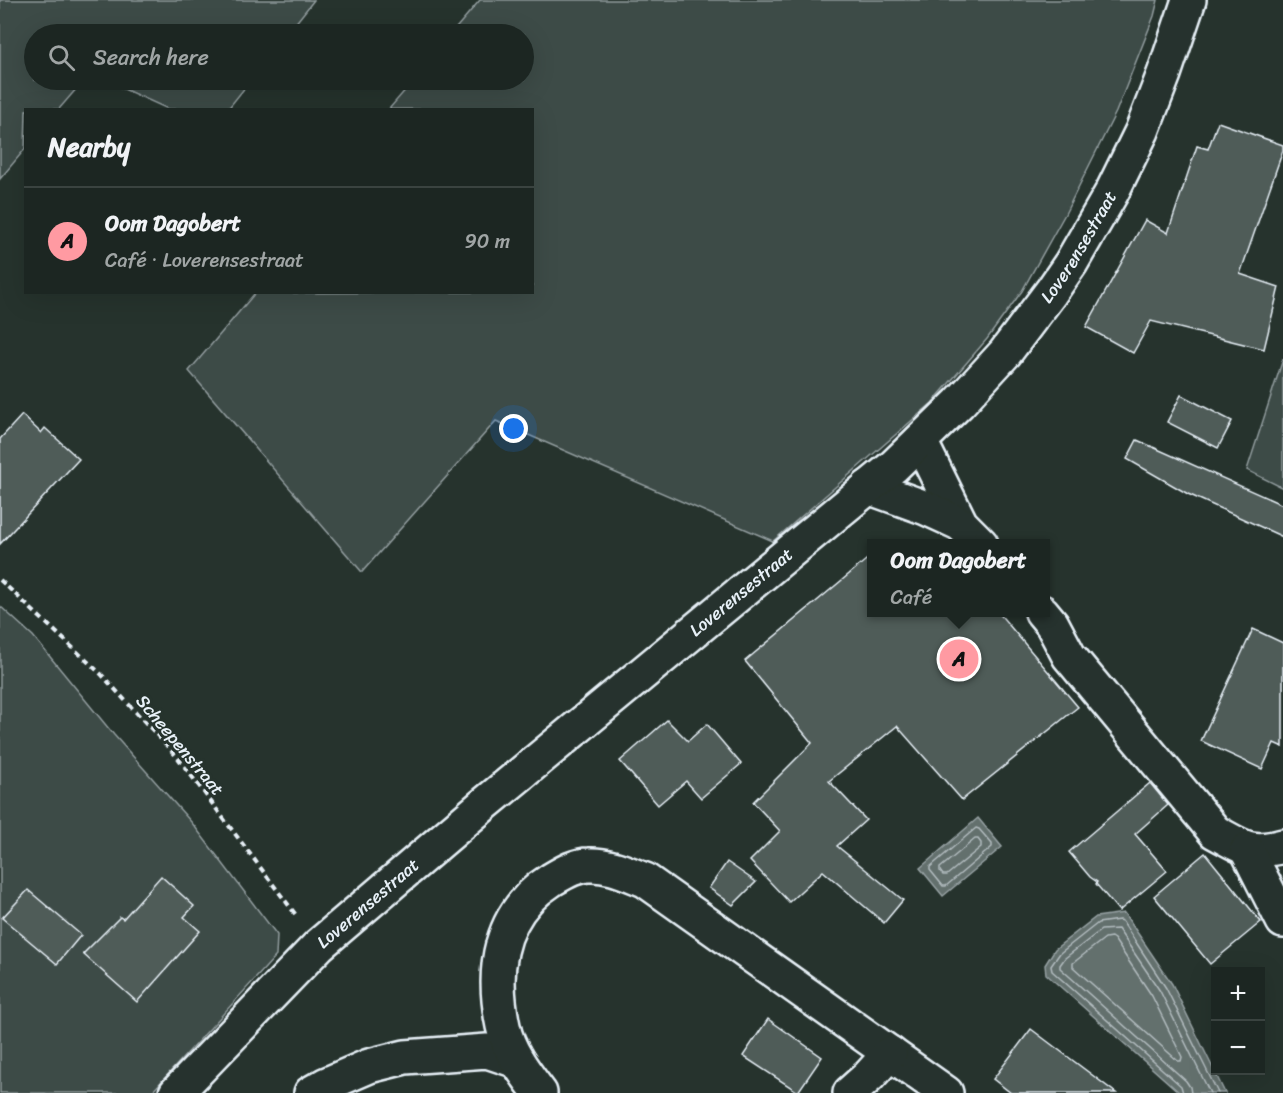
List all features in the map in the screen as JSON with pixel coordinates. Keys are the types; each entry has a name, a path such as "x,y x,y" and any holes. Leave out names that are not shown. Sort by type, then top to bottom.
{"street":[{"name":"Loverensestraat","path":"176,1093 319,945 482,806 894,466 959,403 1005,353 1051,292 1071,263 1112,192 1142,131 1189,0"},
{"path":"920,441 966,537"},
{"path":"868,487 926,508 966,537"},
{"path":"1022,617 1069,656"},
{"path":"1046,617 1069,656 1215,832 1247,849 1268,850 1283,846"},
{"path":"1247,849 1283,921"},
{"path":"540,1093 517,1061 507,1040 503,1026 498,959 510,925 521,906 531,895 568,870 586,865 609,866 645,880 946,1093"},
{"path":"311,1093 369,1066 405,1057 487,1052 517,1061"},
{"path":"850,1093 890,1053"}],"path":[{"name":"Scheepenstraat","path":"0,580 101,674 177,758 319,945"}],"shaded area":[{"path":"0,0 314,0 295,24 24,24 24,90 75,90 60,108 24,108 24,150 0,179"},
{"path":"480,0 1158,0 1154,16 1116,112 1065,214 1022,291 987,339 932,403 773,541 496,421 362,572 189,371 254,294 534,294 534,108 390,108 405,90 534,90 534,24 460,24"},
{"path":"126,90 243,90 229,108 166,108"},
{"path":"1283,359 1283,488 1247,470"},
{"path":"0,606 33,636 114,735 192,823 277,935 276,956 151,1093 0,1093"}],"water":[{"path":"978,818 1002,847 943,896 920,868"},
{"path":"1124,913 1172,984 1211,1064 1211,1075 1216,1075 1225,1093 1180,1093 1046,974 1045,965 1055,949 1096,917"}],"building":[{"path":"1218,122 1283,145 1240,274 1279,287 1264,349 1151,321 1133,353 1086,327 1145,220 1168,233 1197,146 1208,149"},
{"path":"1181,395 1232,421 1218,448 1167,422"},
{"path":"22,415 41,433 45,428 79,459 0,544 0,439"},
{"path":"1137,440 1283,505 1283,537 1188,494 1127,459"},
{"path":"867,559 867,617 1002,617 1078,707 962,800 897,726 829,781 866,820 837,846 903,900 884,923 823,871 789,902 750,861 780,831 753,802 812,743 745,661"},
{"path":"1253,629 1283,643 1283,747 1274,743 1262,769 1201,741"},
{"path":"667,720 688,741 707,724 741,764 701,798 686,781 658,805 620,761"},
{"path":"1150,783 1168,805 1135,834 1167,871 1119,911 1096,884 1097,882 1069,852"},
{"path":"1205,853 1261,922 1210,964 1154,896"},
{"path":"727,862 756,882 733,905 709,888"},
{"path":"161,876 194,906 184,917 200,931 137,1002 83,954 120,917 123,919"},
{"path":"28,890 81,935 57,964 2,918"},
{"path":"768,1019 822,1057 798,1092 743,1056"},
{"path":"1031,1029 1116,1093 1011,1093 993,1079"}],"place":[{"name":"Oom Dagobert","path":"959,659"}]}
